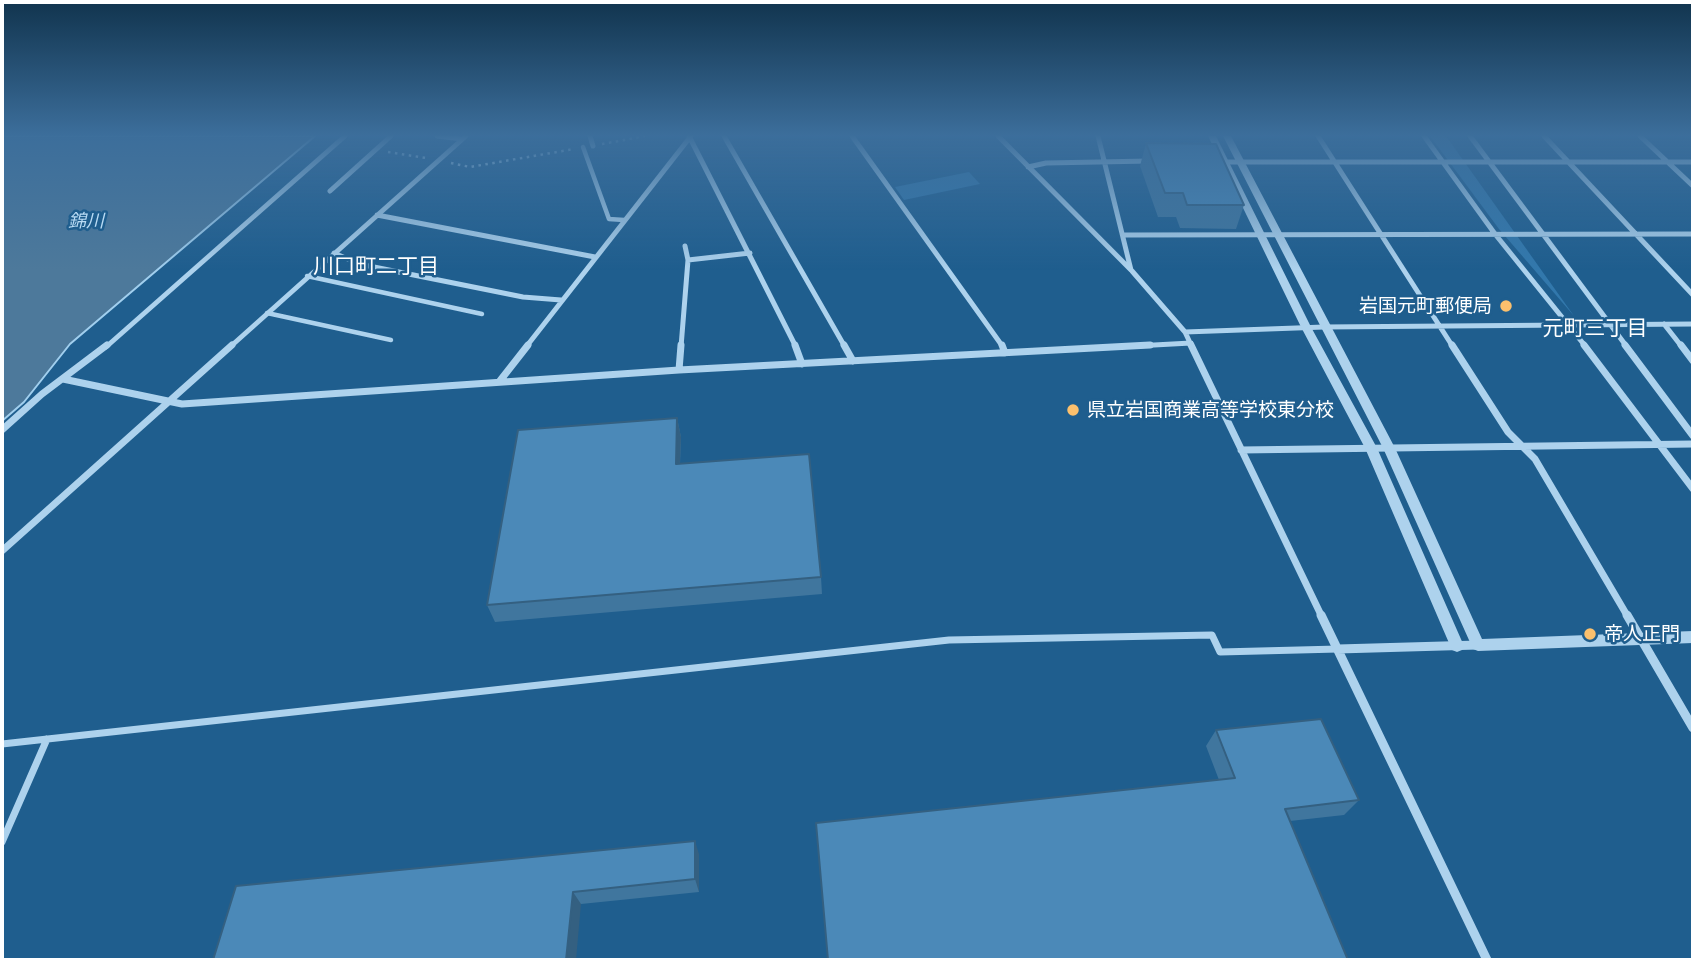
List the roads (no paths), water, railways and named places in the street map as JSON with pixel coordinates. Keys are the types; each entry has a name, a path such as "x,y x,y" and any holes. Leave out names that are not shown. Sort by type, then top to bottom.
{"street":[{"path":"2,430 102,350 294,181"},
{"path":"330,191 341,181"},
{"path":"2,551 415,181"},
{"path":"499,382 655,181"},
{"path":"713,181 802,358 802,364"},
{"path":"750,181 853,362"},
{"path":"884,181 1003,346 1005,353"},
{"path":"1042,181 1132,271 1185,332 1487,960"},
{"path":"1110,181 1132,271"},
{"path":"1231,181 1371,448 1457,646"},
{"path":"1249,181 1388,448 1478,645"},
{"path":"1346,181 1508,432 1535,459 1693,728"},
{"path":"1458,181 1495,234 1569,325 1693,489"},
{"path":"1505,181 1693,436"},
{"path":"1587,181 1693,295"},
{"path":"377,215 595,257"},
{"path":"1124,235 1693,234"},
{"path":"679,370 688,260 685,246"},
{"path":"334,253 359,264 523,297 561,300"},
{"path":"688,260 750,253"},
{"path":"1664,324 1693,361"},
{"path":"1185,332 1306,327 1693,324"},
{"path":"63,379 168,402 679,370 1191,343"},
{"path":"1241,450 1693,444"},
{"path":"1338,649 1693,638"}],"lane":[{"path":"595,181 609,219 624,220"},
{"path":"307,276 482,314"},
{"path":"267,313 391,340"},
{"path":"2,744 949,640 1212,635 1220,652 1338,649"},
{"path":"2,842 47,738"}],"water":[{"name":"錦川","path":"2,181 262,181 70,344 24,402 2,421"}],"place":[{"name":"岩国元町郵便局","path":"1506,306"},
{"name":"県立岩国商業高等学校東分校","path":"1073,410"},
{"name":"帝人正門","path":"1590,634"}],"district":[{"name":"川口町二丁目","path":"376,266"},
{"name":"元町三丁目","path":"1595,328"}]}
